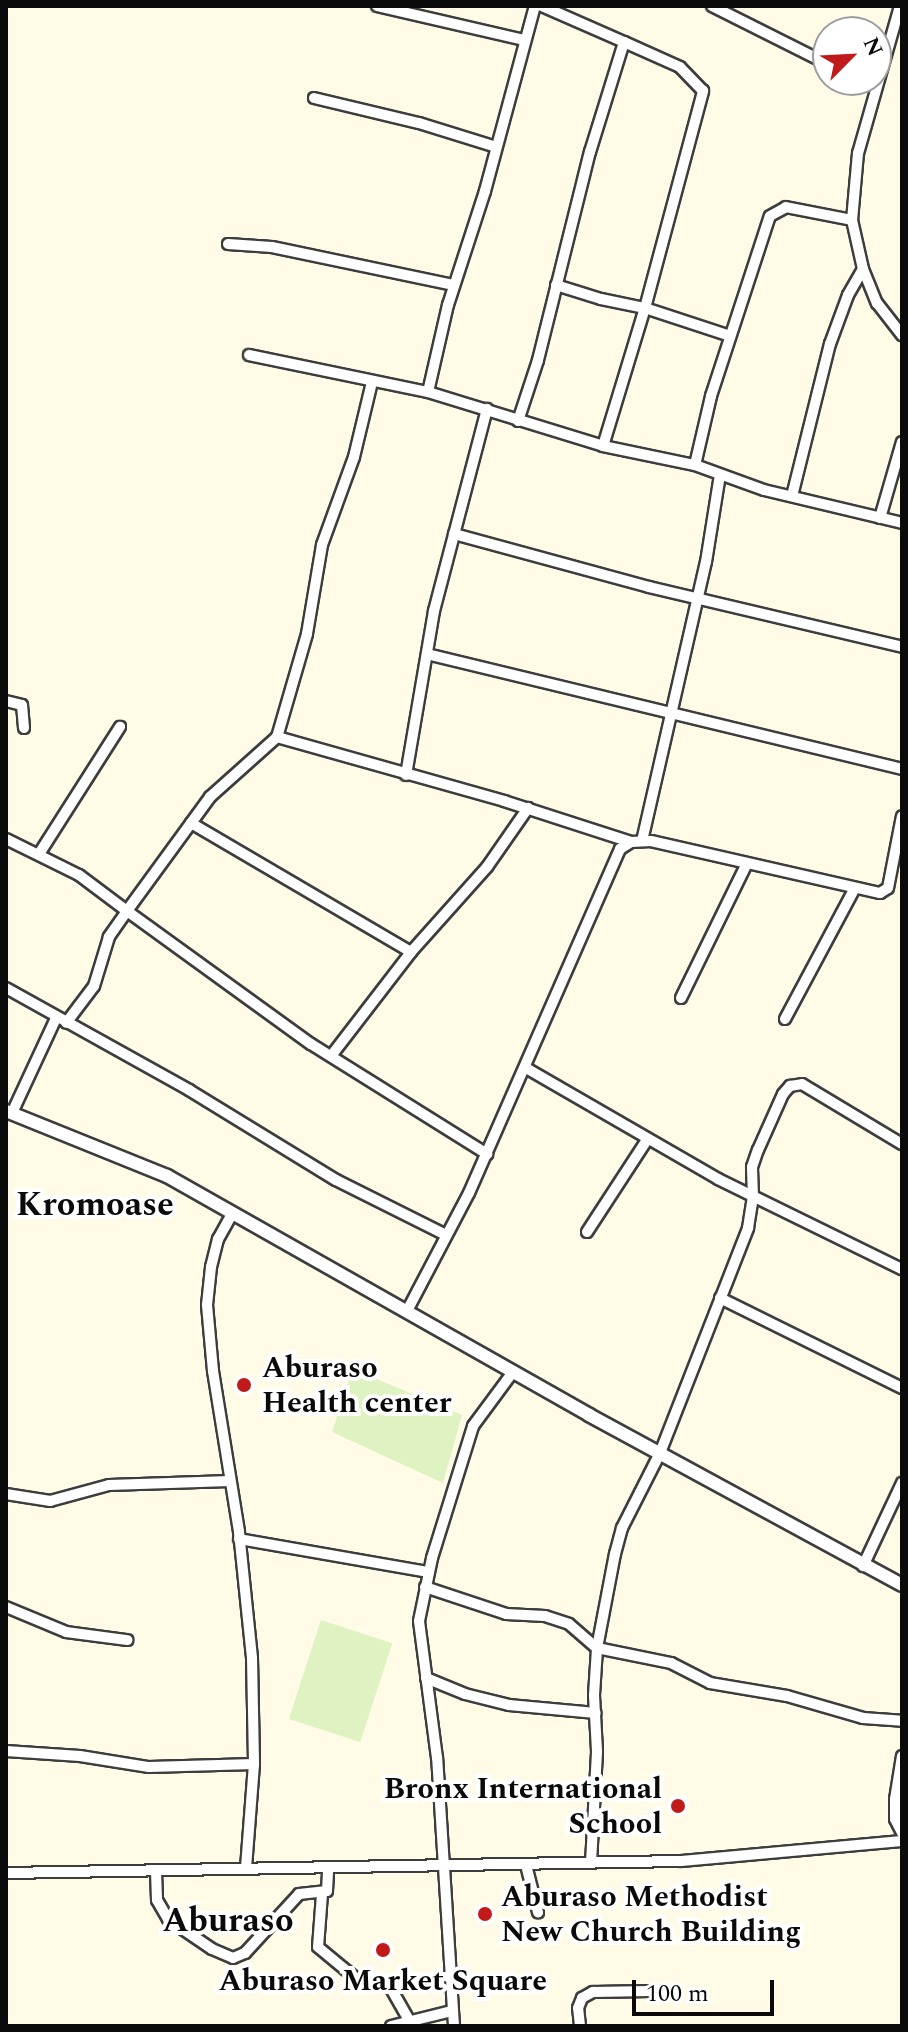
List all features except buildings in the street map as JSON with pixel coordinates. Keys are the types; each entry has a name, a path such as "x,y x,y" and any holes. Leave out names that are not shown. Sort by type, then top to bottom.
{"street":[{"path":"377,6 524,40"},
{"path":"428,392 454,285 535,6"},
{"path":"542,6 680,67 703,91 645,308 603,446"},
{"path":"712,6 812,56"},
{"path":"739,19 743,6"},
{"path":"897,35 900,6"},
{"path":"518,421 590,152 624,42"},
{"path":"874,96 858,153 852,220 863,269 883,313 902,335"},
{"path":"314,98 419,123 496,147"},
{"path":"695,465 701,430 770,216 786,207 852,220"},
{"path":"228,244 272,247 454,285"},
{"path":"792,496 830,344 848,295 863,269"},
{"path":"556,285 645,308 730,336"},
{"path":"249,355 428,392 603,446 695,465 792,496 902,523"},
{"path":"372,382 354,457 322,545 307,634 277,737 227,778 127,911 109,937 94,986 61,1020 9,1112 167,1176 513,1372 902,1585"},
{"path":"406,775 427,654 487,409"},
{"path":"880,518 902,442"},
{"path":"636,842 672,714 720,475"},
{"path":"454,534 697,598 902,647"},
{"path":"427,654 902,769"},
{"path":"6,701 22,705 24,728"},
{"path":"39,854 120,727"},
{"path":"277,737 636,842 747,863 854,890 880,893 888,888 902,816"},
{"path":"331,1056 411,952 487,867 528,808"},
{"path":"191,823 411,952"},
{"path":"6,839 79,875 203,969 331,1056 487,1154"},
{"path":"407,1311 487,1154 620,849 636,842"},
{"path":"681,998 747,863"},
{"path":"785,1019 854,890"},
{"path":"6,988 189,1090 336,1180 446,1235"},
{"path":"526,1068 647,1140 753,1197 808,1220 902,1269"},
{"path":"591,1863 597,1751 597,1648 622,1528 660,1453 748,1228 753,1197 752,1167 758,1150 790,1086 802,1084 902,1144"},
{"path":"587,1232 647,1140"},
{"path":"232,1214 214,1253 207,1305 252,1658 254,1764 246,1867"},
{"path":"720,1298 902,1388"},
{"path":"454,2026 445,1867 419,1621 428,1572 473,1426 513,1372"},
{"path":"6,1494 50,1501 109,1485 230,1481"},
{"path":"863,1566 902,1483"},
{"path":"239,1539 428,1572"},
{"path":"425,1587 506,1614 569,1624 597,1648 671,1663 710,1683 787,1696 863,1718 902,1721"},
{"path":"6,1607 66,1632 127,1640"},
{"path":"426,1678 465,1694 509,1705 596,1713"},
{"path":"6,1751 80,1756 149,1767 254,1764"},
{"path":"902,1756 895,1799 895,1819 902,1833"},
{"path":"6,1873 681,1861 902,1841"},
{"path":"526,1865 538,1912"},
{"path":"156,1871 157,1900 168,1919 228,1957 245,1953 299,1894 322,1894 327,1891 328,1869"},
{"path":"322,1894 318,1947 364,1985 389,1985 409,2020"},
{"path":"580,2026 578,2008 582,1998 593,1992 650,1991"},
{"path":"391,2026 452,2011"}],"green space":[{"path":"353,1369 462,1415 443,1483 332,1432"},
{"path":"321,1620 392,1643 360,1742 289,1719"}],"place":[{"name":"Aburaso Health center","path":"244,1385"},
{"name":"Bronx International School","path":"678,1806"},
{"name":"Aburaso Methodist New Church Building","path":"485,1914"},
{"name":"Aburaso Market Square","path":"383,1950"}],"district":[{"name":"Kromoase","path":"95,1206"},
{"name":"Aburaso","path":"228,1922"}]}
